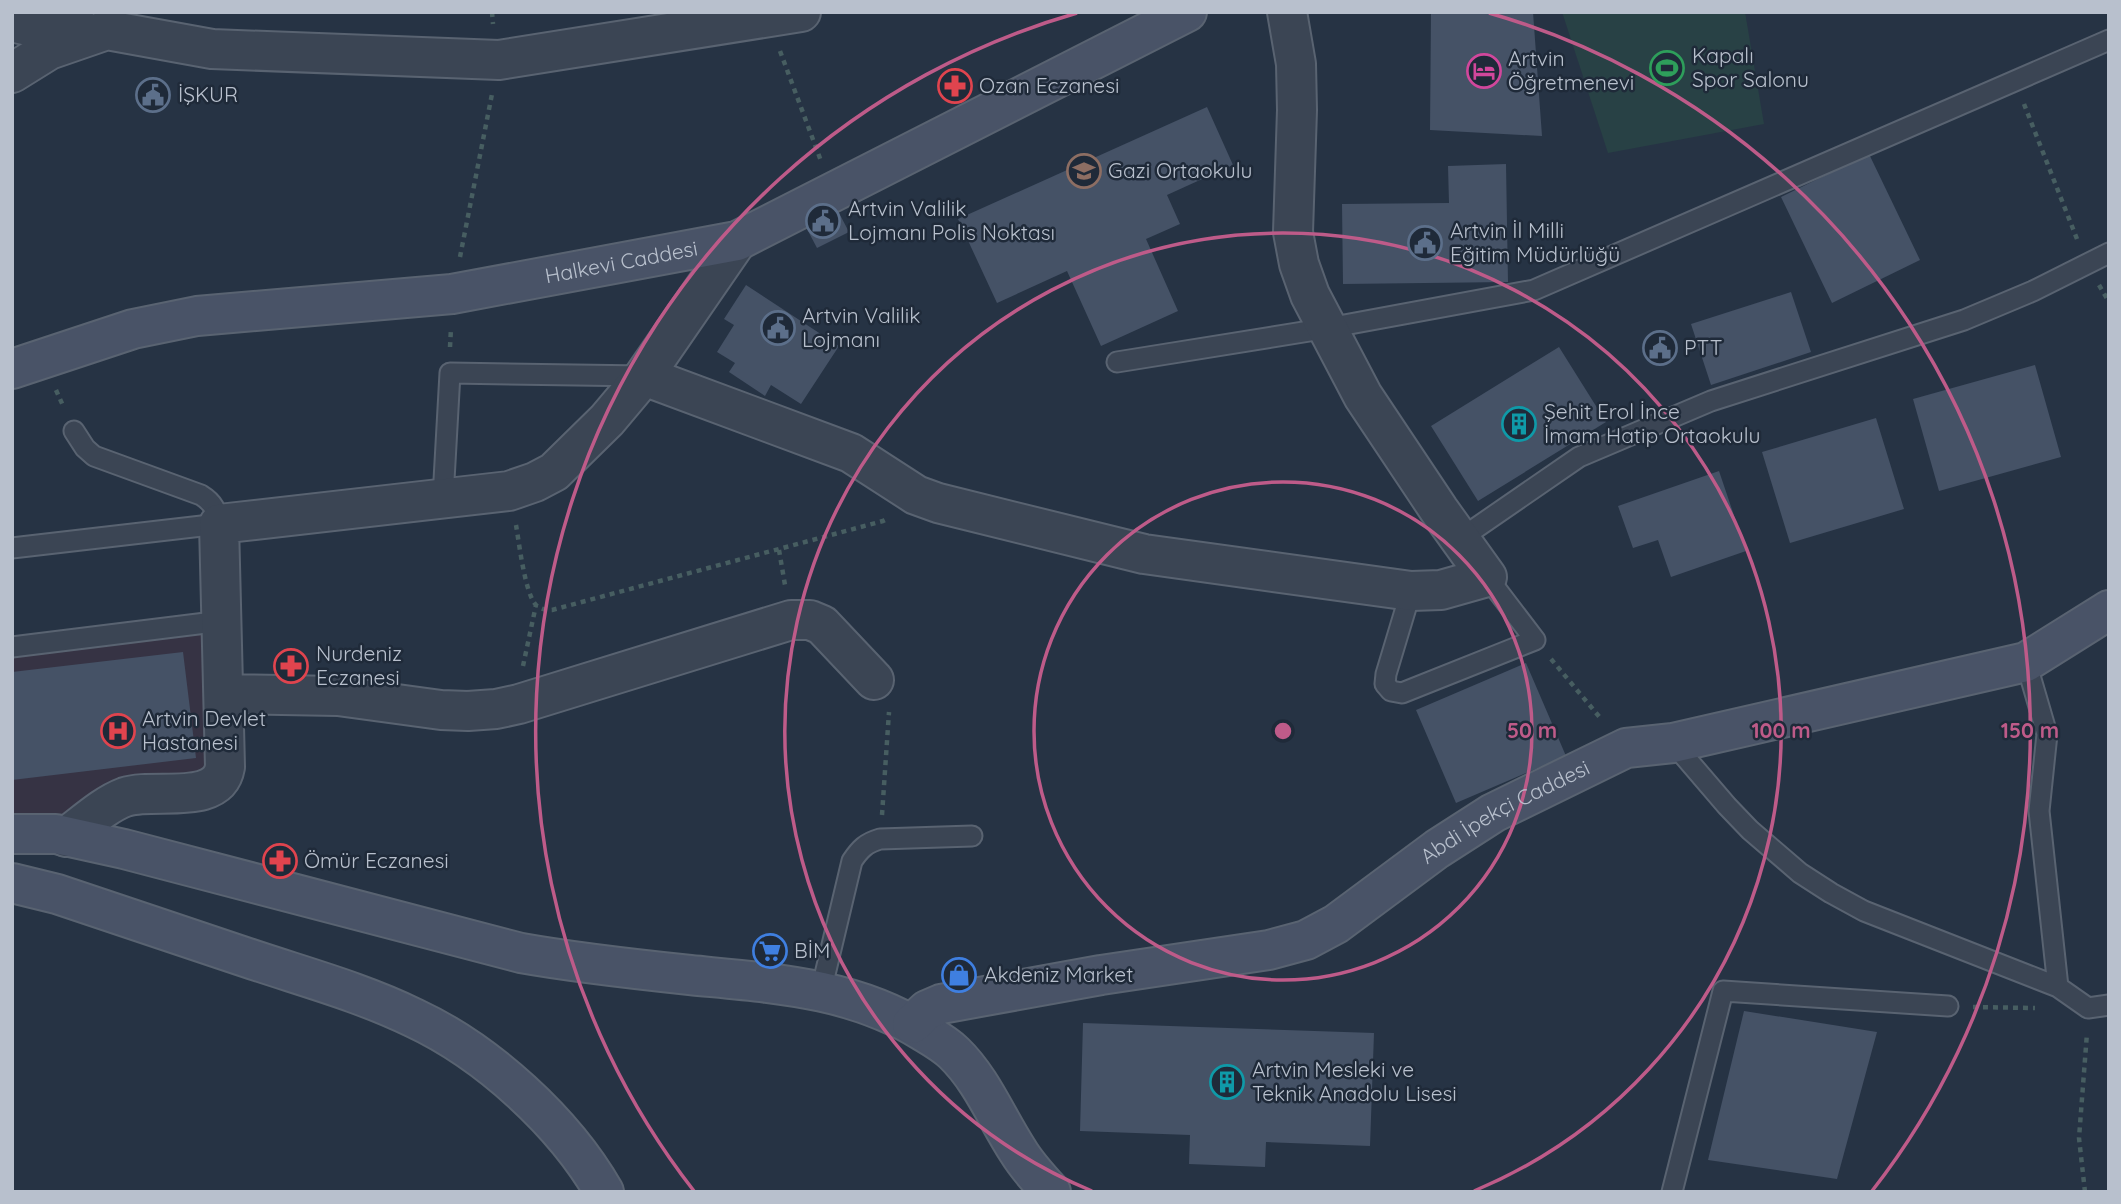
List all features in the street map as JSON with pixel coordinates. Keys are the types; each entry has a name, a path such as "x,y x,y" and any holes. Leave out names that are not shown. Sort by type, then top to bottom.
{"street":[{"path":"12,22 38,29 64,20 74,12"},
{"name":"Halkevi Caddesi","path":"27,364 133,329 197,316 452,294 737,241 1188,12"},
{"path":"644,376 844,450 916,495 938,503 1144,554 1411,591 1441,590 1487,577 1363,396 1310,295 1298,264 1293,232 1296,64 1287,12"},
{"path":"12,73 49,50 107,30 212,49 499,60 784,15"},
{"path":"66,836 124,797 210,790 218,785 223,777 225,767 219,524 509,491 554,472 607,420 644,376 737,241"},
{"name":"Abdi İpekçi Caddesi","path":"912,1024 927,1010 941,1004 1101,975 1269,950 1306,940 1336,923 1437,849 1493,813 1626,748 1673,743 2026,662 2109,610"},
{"path":"223,694 338,696 441,710 496,709 791,620 810,620 822,625 874,680"},
{"path":"12,834 56,834 124,849 521,953 576,963 788,985 844,996 912,1024 954,1053 986,1097 1017,1150 1051,1192"},
{"path":"12,883 57,894 345,990 415,1018 472,1052 523,1093 562,1134 604,1192"}],"lane":[{"path":"1117,362 1328,328 1534,290 2109,40"},
{"path":"1460,539 1579,457 1711,401 1964,320 2034,290 2109,253"},
{"path":"443,498 450,373 644,376"},
{"path":"12,548 219,524 211,501 94,456 74,431"},
{"path":"1411,591 1385,684 1391,691 1402,693 1535,640 1487,577"},
{"path":"12,647 222,621"},
{"path":"2026,662 2047,734 2039,811 2059,987"},
{"path":"1673,743 1750,830 1774,852 1831,893 1864,911 2059,987 2088,1009 2109,1005"},
{"path":"821,991 852,861 859,851 868,842 880,839 972,836"},
{"path":"1672,1192 1723,990 1948,1006"}],"path":[{"path":"784,15 832,192"},
{"path":"450,373 452,294 499,60"},
{"path":"2014,81 2087,265 2109,302"},
{"path":"27,364 74,431"},
{"path":"509,491 527,586 536,605 552,610 883,521 916,495"},
{"path":"514,705 536,605"},
{"path":"1535,640 1626,748"},
{"path":"874,680 888,704 890,716 880,839"},
{"path":"1948,1006 2088,1009 2079,1138 2085,1192"}],"shaded area":[{"name":"Artvin Devlet Hastanesi","path":"222,621 225,767 12,834 12,647"}],"green space":[{"name":"Kapalı Spor Salonu","path":"1562,12 1745,12 1764,124 1608,153"}],"building":[{"name":"Artvin Öğretmenevi","path":"1431,12 1533,12 1542,136 1430,130"},
{"name":"Gazi Ortaokulu","path":"1207,107 1233,165 1167,195 1180,224 1146,239 1178,311 1101,346 1067,271 997,303 958,219"},
{"path":"1869,154 1920,260 1832,303 1781,197"},
{"name":"Artvin İl Milli Eğitim Müdürlüğü","path":"1506,164 1508,282 1343,284 1342,204 1449,203 1448,166"},
{"name":"Artvin Valilik Lojmanı Polis Noktası","path":"829,194 849,232 817,248 797,210"},
{"name":"Artvin Valilik Lojmanı","path":"746,285 839,346 801,404 771,385 765,396 729,372 735,363 717,352 734,325 724,319"},
{"path":"1791,292 1811,352 1711,385 1691,324"},
{"name":"Şehit Erol İnce İmam Hatip Ortaokulu","path":"1559,347 1606,422 1478,501 1431,426"},
{"path":"2035,365 2061,457 1939,491 1913,399"},
{"path":"1876,418 1904,509 1790,543 1762,452"},
{"path":"1719,471 1746,551 1671,577 1658,540 1633,548 1618,506"},
{"path":"183,652 196,758 12,780 12,672"},
{"path":"1526,663 1566,756 1456,803 1416,710"},
{"path":"1744,1011 1877,1032 1837,1179 1708,1160"},
{"name":"Artvin Mesleki ve Teknik Anadolu Lisesi","path":"1083,1023 1374,1033 1370,1146 1266,1142 1265,1167 1189,1164 1190,1135 1080,1131"}],"place":[{"name":"Kapalı Spor Salonu","path":"1667,68"},
{"name":"Artvin Öğretmenevi","path":"1484,71"},
{"name":"Ozan Eczanesi","path":"955,86"},
{"name":"İŞKUR","path":"153,95"},
{"name":"Gazi Ortaokulu","path":"1084,171"},
{"name":"Artvin Valilik Lojmanı Polis Noktası","path":"823,221"},
{"name":"Artvin İl Milli Eğitim Müdürlüğü","path":"1425,243"},
{"name":"Artvin Valilik Lojmanı","path":"778,328"},
{"name":"PTT","path":"1660,348"},
{"name":"Şehit Erol İnce İmam Hatip Ortaokulu","path":"1519,424"},
{"name":"Nurdeniz Eczanesi","path":"291,666"},
{"name":"Artvin Devlet Hastanesi","path":"118,731"},
{"name":"Ömür Eczanesi","path":"280,861"},
{"name":"BİM","path":"770,951"},
{"name":"Akdeniz Market","path":"959,975"},
{"name":"Artvin Mesleki ve Teknik Anadolu Lisesi","path":"1227,1082"}]}
